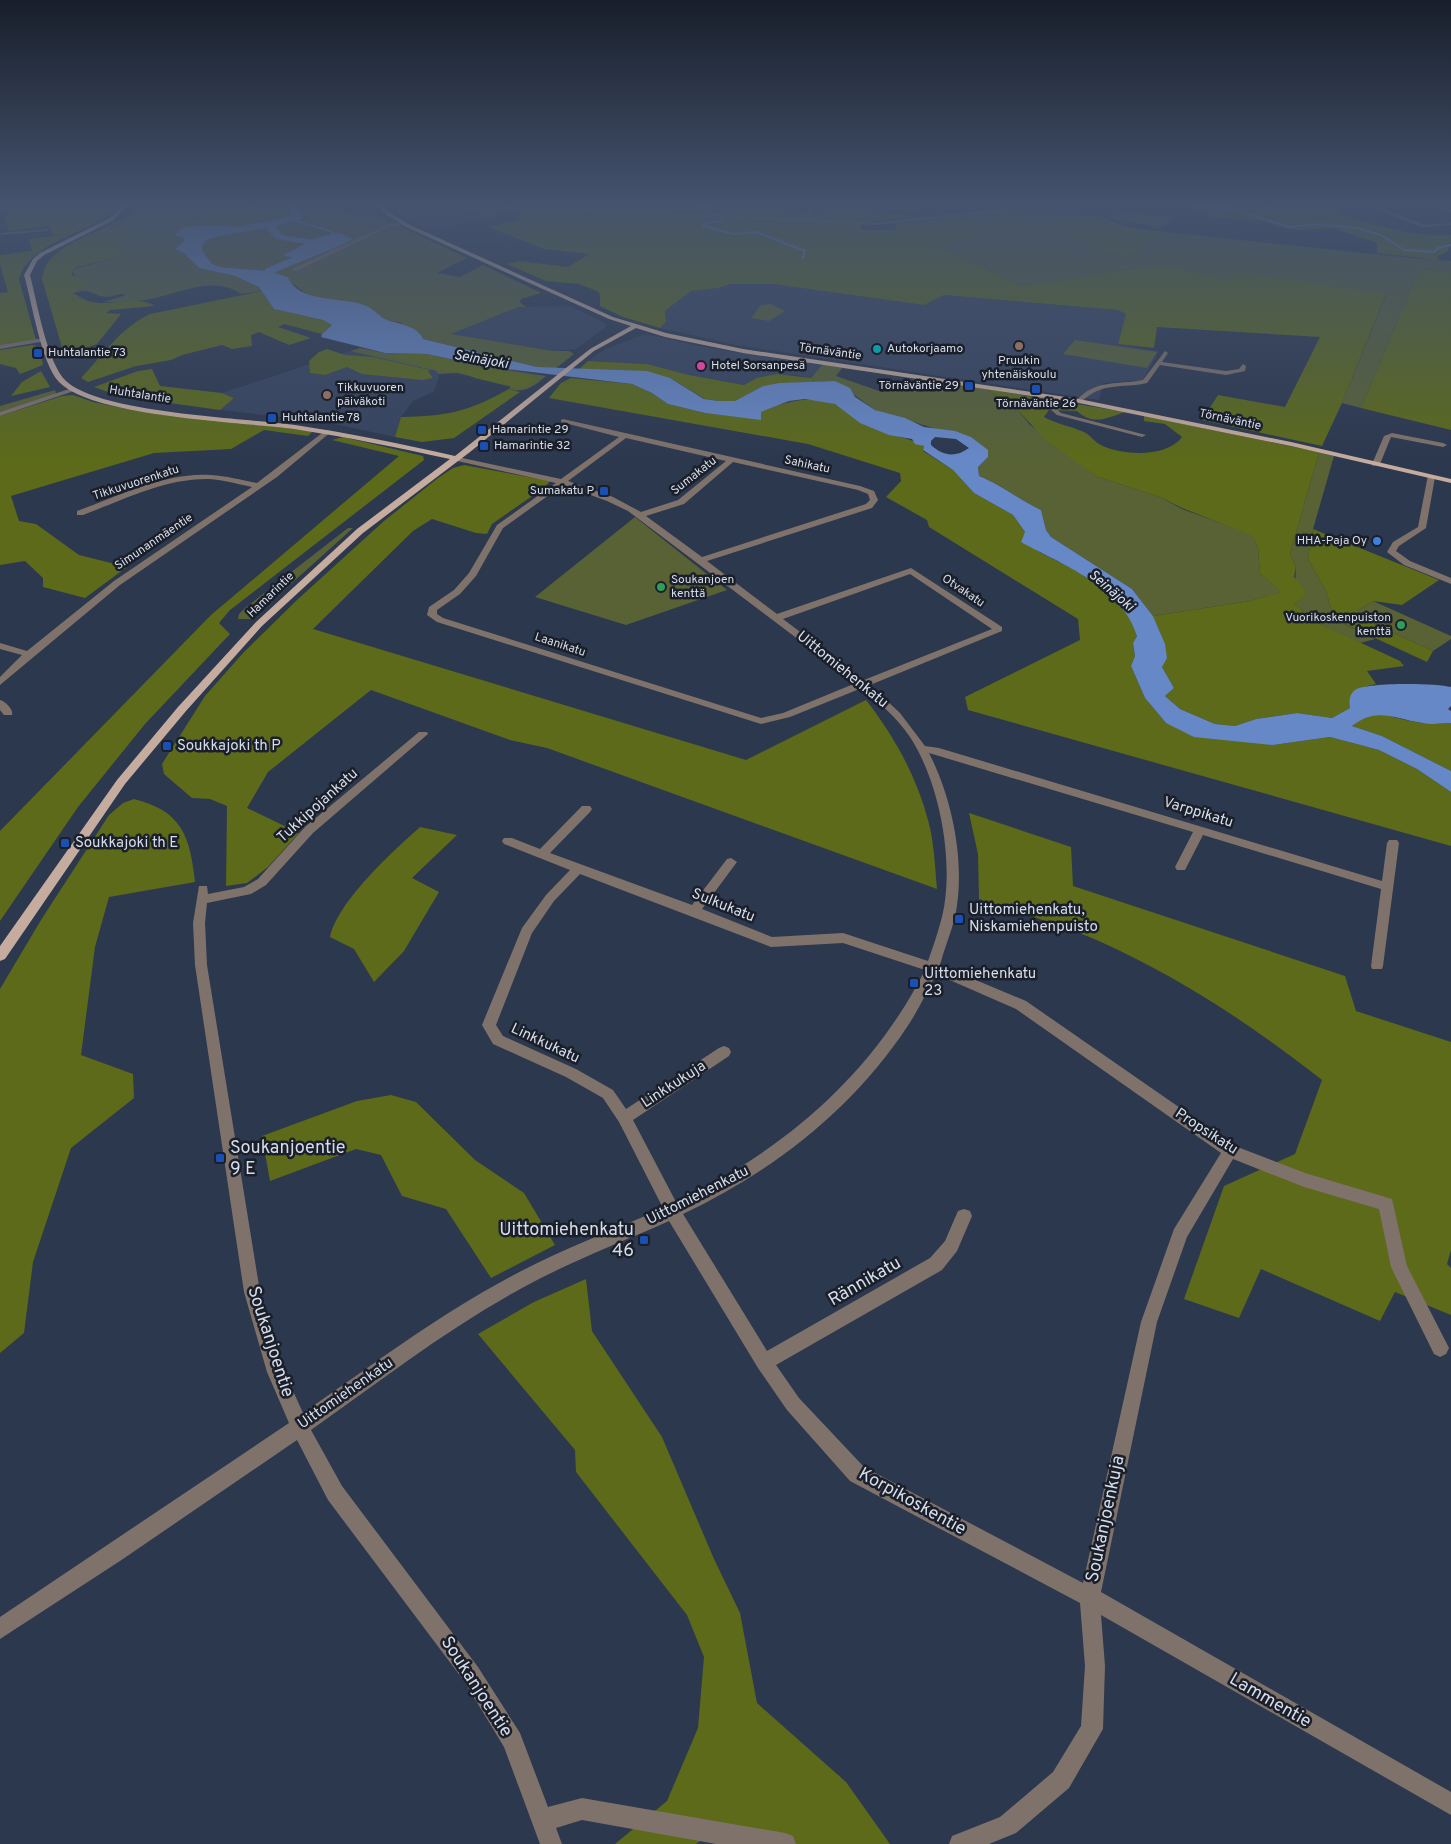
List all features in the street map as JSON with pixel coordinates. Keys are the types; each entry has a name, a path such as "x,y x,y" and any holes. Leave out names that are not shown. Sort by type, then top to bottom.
{"main road":[{"name":"Huhtalantie","path":"30,289 52,368 59,380 72,390 126,406 328,431 456,458"},
{"name":"Törnäväntie","path":"549,289 634,327 694,342 1079,401 1451,481"},
{"name":"Hamarintie","path":"0,956 122,782 170,723 247,638 293,592 360,531 456,458 552,381 603,342 634,327"}],"street":[{"path":"0,347 44,340"},
{"path":"1079,401 1087,391 1097,386 1146,382 1165,353"},
{"path":"1159,363 1226,374 1242,371 1243,366"},
{"path":"0,414 72,390"},
{"path":"1035,393 1064,416 1142,435"},
{"name":"Sahikatu","path":"563,422 860,488 871,494 874,500 869,506 701,560"},
{"name":"Simunanmäentie","path":"0,682 29,654 136,569 258,486 328,431"},
{"path":"1376,464 1388,436 1392,435 1443,445"},
{"path":"564,481 625,436"},
{"name":"Uittomiehenkatu","path":"0,1629 300,1427 442,1327 515,1283 596,1243 673,1212 733,1181 785,1145 844,1095 881,1056 910,1013 933,967 945,929 952,894 953,857 950,822 937,783 922,749 908,728 864,685 640,515 601,494 564,481 456,458"},
{"name":"Sumakatu","path":"640,515 680,502 732,460"},
{"name":"Tikkuvuorenkatu","path":"80,513 168,483 190,478 210,477 258,486"},
{"path":"1431,477 1422,528 1399,542 1392,548 1392,552 1396,558 1407,564 1451,581"},
{"name":"Laanikatu","path":"564,481 500,527 473,574 457,592 432,609 432,615 440,620 761,720 786,715 864,685"},
{"name":"Otvakatu","path":"776,618 911,571 999,629 864,685"},
{"path":"0,646 29,654"},
{"path":"0,703 8,713"},
{"name":"Tukkipojankatu","path":"202,895 240,892 262,882 309,830 423,734"},
{"name":"Varppikatu","path":"922,749 943,752 1388,887"},
{"path":"543,853 586,809"},
{"path":"1181,868 1200,830"},
{"name":"Sulkukatu","path":"508,841 771,942 843,938 933,967"},
{"path":"1377,966 1393,843"},
{"path":"694,911 731,862"},
{"name":"Linkkukatu","path":"578,869 550,898 526,931 490,1025 498,1040 571,1073 608,1094 624,1118 673,1212"},
{"name":"Soukanjoentie","path":"202,895 198,923 200,966 252,1292 276,1372 300,1427 335,1493 472,1674 512,1741 551,1844"},
{"name":"Propsikatu","path":"933,967 1021,1005 1230,1152 1304,1180 1386,1204 1399,1267 1440,1348"},
{"name":"Linkkukuja","path":"624,1118 724,1052"},
{"name":"Soukanjoenkuja","path":"960,1844 1008,1825 1061,1780 1092,1729 1095,1666 1090,1597 1149,1322 1180,1234 1230,1152"},
{"name":"Korpikoskentie","path":"673,1212 764,1362 793,1404 856,1474 1090,1597"},
{"name":"Rännikatu","path":"764,1362 936,1264 951,1246 964,1216"},
{"name":"Lammentie","path":"1090,1597 1451,1804"},
{"path":"543,1820 582,1809 785,1844"}],"shaded area":[{"path":"709,289 809,289 924,305 944,295 1118,310 1126,314 1118,344 1159,351 1143,380 1103,383 1099,400 736,345 660,328 666,322 665,311 691,291"},
{"path":"570,306 603,322 607,326 576,349 553,351 450,334 519,307"},
{"path":"645,334 709,348 822,365 811,378 795,375 757,378 744,385 689,375 647,364 588,361 606,349"},
{"name":"Tikkuvuoren päiväkoti","path":"350,351 436,371 438,374 439,378 433,392 413,401 401,417 395,437 325,422 220,410 234,398 222,393"}],"green space":[{"path":"7,289 22,289 36,340 0,345 0,293 8,292"},
{"path":"45,289 78,289 73,293 96,303 140,301 155,306 110,310 106,313 121,314 97,344 62,357 61,344"},
{"path":"74,289 190,289 134,302 103,302 126,295 124,294 107,297 85,291 73,293"},
{"path":"232,289 261,289 262,291 241,294"},
{"path":"300,289 533,289 541,293 521,299 520,302 526,307 519,307 451,334 553,351 569,351 574,354 555,369 537,367 423,339 401,323 387,320 364,305 335,302 308,295"},
{"path":"592,289 709,289 691,291 665,311 666,322 660,328 623,317 600,306 600,294"},
{"path":"809,289 1352,289 1386,294 1342,403 1322,446 1202,420 1218,395 1285,407 1320,337 1157,327 1154,348 1118,344 1126,314 1118,310 944,295 924,305"},
{"path":"1327,289 1411,289 1361,408 1342,403 1386,295"},
{"path":"1411,289 1451,289 1451,430 1361,408"},
{"path":"262,291 274,309 323,320 332,325 322,334 284,324 278,327 311,338 289,345 259,332 251,335 252,346 232,349 222,345 182,355 171,360 136,366 88,382 81,378 121,334 150,314"},
{"path":"771,304 785,311 769,321 751,318 761,305"},
{"path":"1075,340 1157,352 1147,368 1063,354"},
{"path":"36,346 35,352 42,359 43,365 20,374 16,368 0,364 0,350"},
{"path":"360,348 385,353 427,354 488,367 546,376 525,390 515,390 509,389 511,386 457,373 438,374 436,371 350,351"},
{"path":"327,349 345,355 373,357 430,370 428,371 433,378 422,380 362,374 347,367 325,375 310,373 309,361 319,352"},
{"path":"432,355 466,365 530,375 536,378 536,382 520,389 475,378 463,373 438,370 386,356"},
{"path":"588,361 647,364 689,375 744,385 757,378 777,374 811,378 815,382 763,386 735,401 719,401 705,399 670,378 578,370"},
{"path":"827,364 986,389 1018,410 1030,425 1098,477 1160,497 1182,509 1253,535 1258,548 1260,573 1282,592 1250,601 1153,616 1132,589 1051,537 1046,530 1041,510 979,476 978,467 988,457 988,450 936,429 875,410 835,381 815,382 811,378 822,365","holes":["842,368 933,381 928,388 882,392 836,376"]},
{"path":"152,369 160,386 222,393 234,398 220,410 119,396 94,387 138,371"},
{"path":"41,371 50,387 11,396 22,382"},
{"path":"571,378 632,384 652,393 668,404 705,413 761,419 760,412 787,403 806,400 825,401 840,406 874,428 924,446 923,451 953,470 974,493 1013,515 1039,552 1077,571 1102,589 1122,607 1133,622 1137,636 1133,643 1135,656 1131,666 1145,698 1166,723 1273,745 1330,737 1379,750 1417,769 1451,792 1451,846 968,710 965,697 1080,640 1078,619 929,527 927,520 886,497 901,481 900,473 808,444 549,398 561,383"},
{"path":"509,389 520,392 454,438 422,442 395,437 401,417 445,414 469,408"},
{"path":"986,389 1125,412 1106,418 1094,419 1083,416 1077,411 1049,410 1044,417 1084,432 1099,444 1119,451 1131,453 1155,452 1175,444 1182,437 1165,424 1144,421 1144,416 1319,452 1290,554 1296,567 1294,577 1305,590 1304,597 1294,603 1314,621 1400,661 1404,666 1367,671 1376,684 1357,690 1351,697 1350,708 1332,718 1297,713 1256,719 1235,726 1215,724 1180,709 1165,696 1174,688 1162,667 1165,647 1153,616 1250,601 1281,592 1260,573 1258,548 1253,536 1182,508 1160,497 1098,477 1045,440 1018,410"},
{"path":"55,390 56,394 49,397 0,412 0,406"},
{"path":"73,395 93,402 132,410 313,431 308,436 264,430 231,449 154,453 11,496 19,521 36,524 79,555 127,567 85,598 43,587 43,578 25,561 0,565 0,416 62,396"},
{"path":"343,437 423,456 424,460 230,610 219,623 230,634 145,724 78,807 0,921 0,831 211,615 399,456 332,440"},
{"path":"1319,452 1334,456 1313,529 1308,559 1326,591 1334,619 1375,639 1360,643 1314,621 1294,603 1296,567 1290,554"},
{"path":"464,465 550,481 545,487 492,524 487,534 476,533 432,519 413,531 313,629 746,760 866,700 895,742 917,787 932,836 937,889 547,748 510,740 371,690 268,772 247,808 299,833 268,867 247,883 226,886 227,806 210,799 192,798 164,774 162,764 205,696 244,652 297,600 384,521 438,478 453,468"},
{"path":"635,517 727,590 626,625 535,597"},
{"path":"348,528 353,528 252,619 238,619 239,614 245,608"},
{"path":"1313,529 1439,580 1402,605 1373,601 1352,614 1433,651 1427,662 1334,619 1326,591 1308,559"},
{"name":"Vuorikoskenpuiston kenttä","path":"1373,601 1451,636 1451,639 1433,651 1352,614"},
{"path":"1378,714 1417,722 1451,723 1451,771 1382,736 1352,726 1363,717"},
{"path":"134,799 163,811 173,818 181,828 190,851 195,882 109,897 95,947 81,1055 133,1074 134,1098 71,1148 33,1262 24,1333 0,1353 0,989 41,920 109,815 123,803"},
{"path":"969,813 1071,847 1073,886 1345,976 1356,1011 1451,1042 1451,1250 1447,1264 1451,1268 1451,1315 1395,1292 1380,1321 1261,1269 1239,1318 1184,1299 1224,1186 1295,1154 1322,1080 1243,1022 1160,971 1086,936 979,899 978,854"},
{"path":"420,827 457,835 412,878 439,892 404,951 374,982 354,949 330,937 335,923 355,893 381,863"},
{"path":"391,1095 416,1102 475,1160 524,1193 555,1245 491,1278 446,1209 402,1196 381,1155 356,1149 270,1181 262,1136 357,1101"},
{"path":"586,1279 592,1331 662,1437 714,1559 740,1613 757,1703 846,1782 890,1844 757,1844 720,1826 696,1844 615,1844 667,1801 698,1728 704,1657 687,1615 576,1472 575,1450 478,1334 534,1302"}],"water":[{"name":"Seinäjoki","path":"260,289 298,289 322,298 364,305 387,320 413,328 423,339 537,367 647,371 670,378 704,399 719,401 735,401 763,386 780,383 835,381 850,388 855,397 875,410 905,418 924,427 955,431 971,437 988,450 988,457 978,467 979,476 1041,510 1046,530 1051,537 1132,589 1153,616 1165,644 1167,658 1162,667 1174,688 1165,696 1180,709 1215,724 1235,726 1256,719 1297,713 1332,718 1350,708 1352,694 1355,690 1362,687 1401,684 1451,687 1451,706 1448,709 1451,711 1451,723 1426,724 1378,715 1361,720 1352,726 1382,736 1451,771 1451,792 1417,769 1379,750 1330,737 1273,745 1194,737 1166,723 1145,698 1131,666 1135,656 1133,643 1137,636 1129,619 1118,603 1105,590 1072,569 1021,542 1025,532 1013,515 974,493 953,470 923,450 924,446 915,444 912,439 889,435 860,423 835,404 805,399 789,401 761,412 761,420 705,413 668,404 652,393 632,384 488,367 427,354 385,353 321,337 332,325 323,320 274,309","holes":["935,437 956,439 969,448 959,453 949,454 940,452 931,445 931,441"]}],"place":[{"name":"Pruukin yhtenäiskoulu","path":"1019,346"},
{"name":"Autokorjaamo","path":"877,349"},
{"name":"Huhtalantie 73","path":"38,353"},
{"name":"Hotel Sorsanpesä","path":"701,366"},
{"name":"Törnäväntie 29","path":"969,386"},
{"name":"Törnäväntie 26","path":"1036,389"},
{"name":"Tikkuvuoren päiväkoti","path":"327,395"},
{"name":"Huhtalantie 78","path":"272,418"},
{"name":"Hamarintie 29","path":"482,430"},
{"name":"Hamarintie 32","path":"484,446"},
{"name":"Sumakatu P","path":"604,491"},
{"name":"HHA-Paja Oy","path":"1377,541"},
{"name":"Soukanjoen kenttä","path":"661,587"},
{"name":"Vuorikoskenpuiston kenttä","path":"1401,625"},
{"name":"Soukkajoki th P","path":"167,746"},
{"name":"Soukkajoki th E","path":"65,843"},
{"name":"Uittomiehenkatu, Niskamiehenpuisto","path":"959,919"},
{"name":"Uittomiehenkatu 23","path":"914,983"},
{"name":"Soukanjoentie 9 E","path":"220,1158"},
{"name":"Uittomiehenkatu 46","path":"644,1240"}]}
